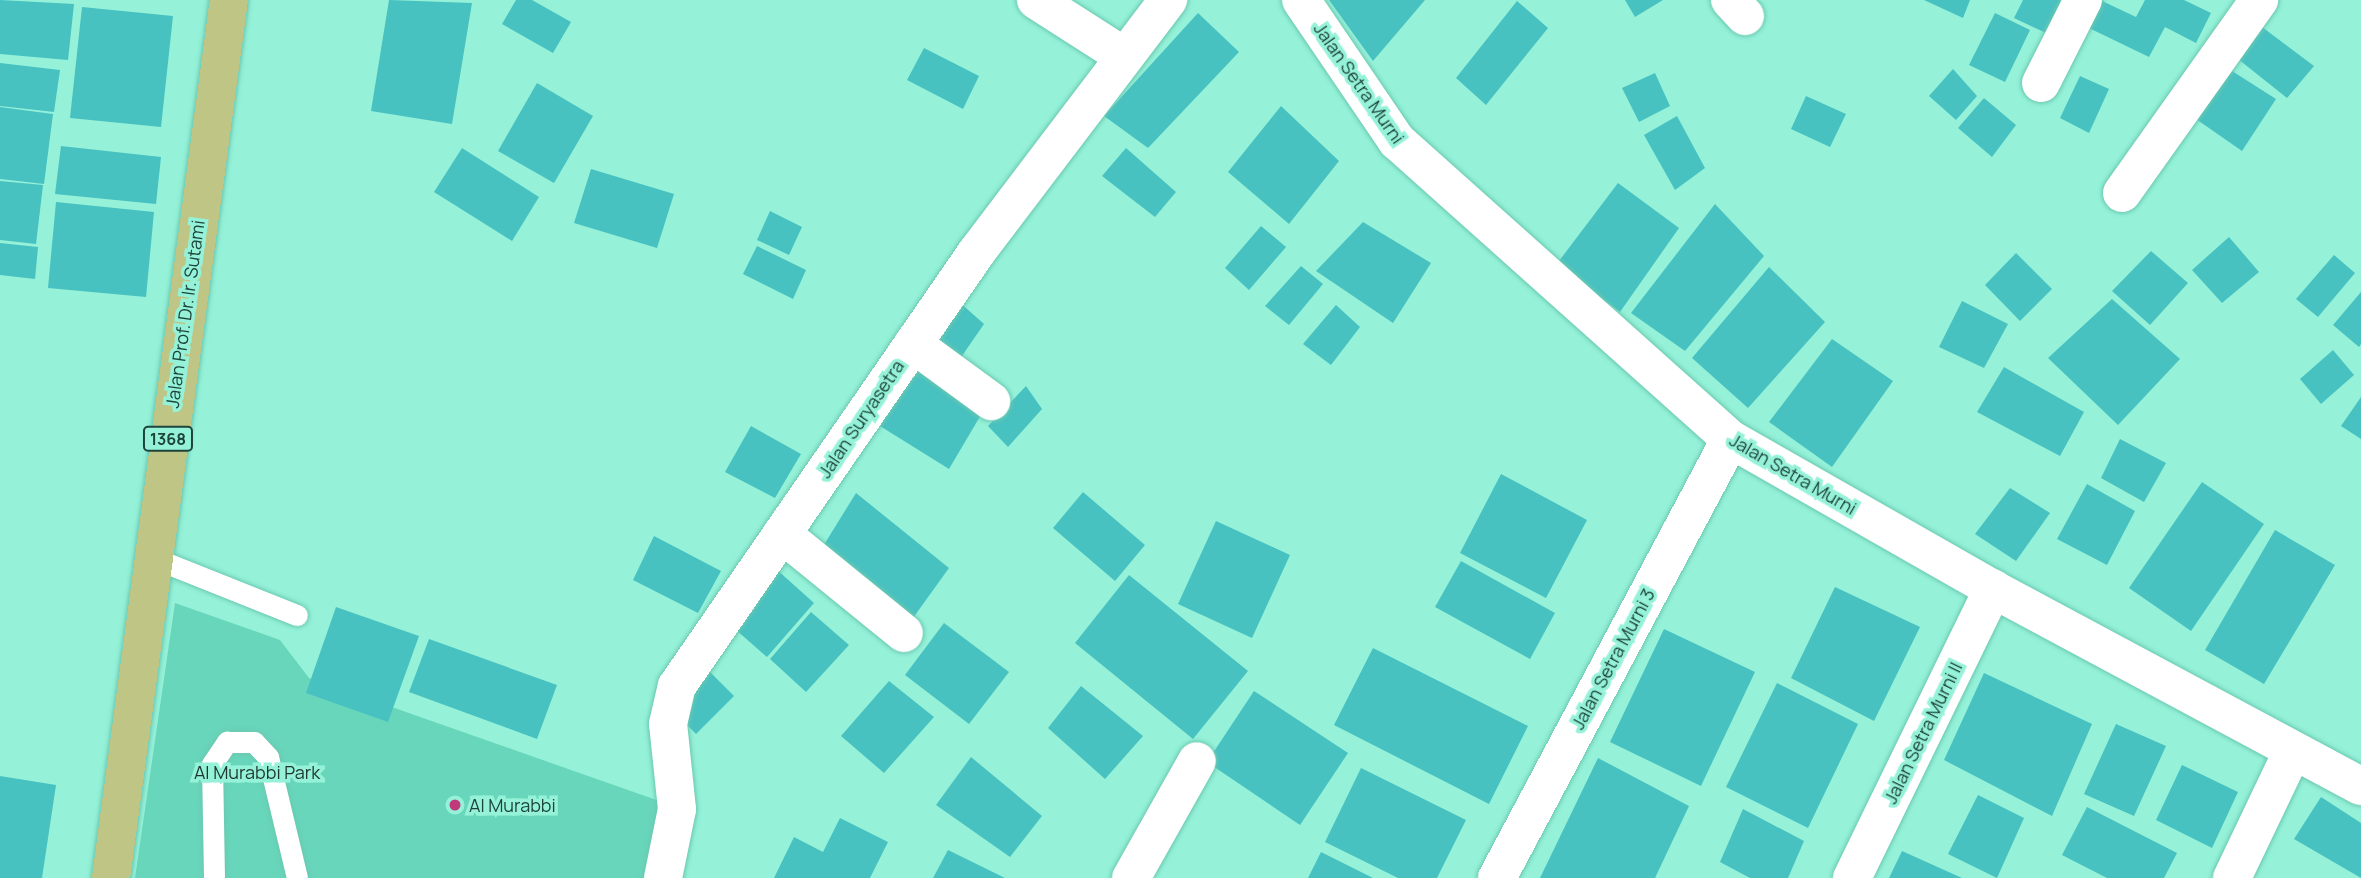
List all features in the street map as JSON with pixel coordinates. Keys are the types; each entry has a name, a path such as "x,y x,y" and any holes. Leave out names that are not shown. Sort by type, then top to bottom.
{"main road":[{"name":"Jalan Prof. Dr. Ir. Sutami","path":"111,878 151,557 229,0"}],"street":[{"path":"1036,0 1122,55"},
{"name":"Jalan Suryasetra","path":"663,878 677,809 668,724 677,686 913,344 1122,55 1168,0"},
{"name":"Jalan Setra Murni","path":"1301,0 1397,141 1730,439 1993,589 2292,752 2361,786"},
{"path":"2041,83 2083,0"},
{"path":"2122,193 2259,0"},
{"path":"913,344 991,401"},
{"name":"Jalan Setra Murni 3","path":"1497,878 1730,439"},
{"path":"782,534 905,633"},
{"name":"Jalan Setra Murni II","path":"1852,878 1993,589"},
{"path":"2232,878 2292,752"},
{"path":"1131,878 1197,761"}],"lane":[{"path":"151,557 297,615"},
{"path":"214,878 212,764 227,742 254,742 268,757 297,878"}],"green space":[{"name":"Al Murabbi Park","path":"175,603 280,640 309,678 665,803 653,878 135,878"}],"building":[{"path":"0,0 74,4 68,60 0,54"},
{"path":"389,0 472,3 452,124 371,111"},
{"path":"516,0 532,0 571,22 553,53 502,24"},
{"path":"1329,0 1425,0 1373,61"},
{"path":"1625,0 1663,0 1635,17"},
{"path":"1924,0 1970,0 1963,18"},
{"path":"2023,0 2061,0 2046,33 2014,18"},
{"path":"2100,0 2136,17 2145,0 2184,0 2211,13 2196,43 2165,27 2149,57 2089,28"},
{"path":"1517,1 1548,28 1486,105 1456,78"},
{"path":"82,7 173,16 161,127 70,118"},
{"path":"1198,13 1239,52 1148,148 1104,116"},
{"path":"1995,13 2030,30 2005,82 1969,65"},
{"path":"2258,24 2314,66 2287,98 2233,55"},
{"path":"924,48 979,76 963,109 907,80"},
{"path":"0,63 60,70 54,112 0,106"},
{"path":"1953,69 1977,96 1956,120 1929,96"},
{"path":"2232,71 2276,99 2242,151 2196,119"},
{"path":"1655,73 1670,106 1639,122 1622,88"},
{"path":"2080,76 2109,89 2089,133 2060,118"},
{"path":"537,83 593,116 554,183 498,151"},
{"path":"1806,96 1846,114 1830,147 1791,129"},
{"path":"1984,98 2016,125 1992,157 1958,128"},
{"path":"1281,106 1339,161 1289,224 1228,172"},
{"path":"0,107 53,114 44,184 0,179"},
{"path":"1677,116 1705,168 1675,190 1644,135"},
{"path":"61,146 161,157 156,204 55,194"},
{"path":"462,148 539,197 512,241 434,192"},
{"path":"1126,148 1176,192 1155,217 1102,176"},
{"path":"591,169 674,194 657,248 574,223"},
{"path":"0,181 43,185 36,244 0,240"},
{"path":"1618,183 1679,228 1620,312 1556,265"},
{"path":"56,202 154,212 146,297 48,288"},
{"path":"1715,204 1764,256 1685,351 1631,313"},
{"path":"770,211 802,227 789,255 757,240"},
{"path":"1363,222 1431,263 1393,323 1316,271"},
{"path":"1261,226 1286,247 1249,290 1225,268"},
{"path":"2229,237 2259,272 2222,303 2192,270"},
{"path":"0,243 38,247 35,279 0,275"},
{"path":"757,246 806,270 793,299 743,274"},
{"path":"2151,251 2188,283 2150,325 2112,291"},
{"path":"2016,253 2052,289 2020,321 1985,285"},
{"path":"2334,255 2355,273 2318,317 2296,299"},
{"path":"1301,266 1323,284 1289,325 1265,306"},
{"path":"1769,267 1825,322 1748,408 1692,358"},
{"path":"2361,292 2361,344 2359,347 2333,325"},
{"path":"2112,299 2180,359 2118,425 2048,358"},
{"path":"957,300 984,324 955,366 926,344"},
{"path":"1962,301 2008,324 1984,368 1939,347"},
{"path":"1336,305 1360,327 1331,365 1303,344"},
{"path":"1832,339 1893,381 1832,467 1769,422"},
{"path":"2333,350 2354,375 2321,404 2300,379"},
{"path":"917,364 988,403 949,469 880,426"},
{"path":"2004,367 2084,412 2060,456 1977,412"},
{"path":"1026,386 1042,409 1008,447 988,426"},
{"path":"2361,397 2361,439 2341,426"},
{"path":"751,426 801,454 775,498 725,472"},
{"path":"2120,439 2166,463 2144,502 2101,478"},
{"path":"1501,474 1587,520 1546,598 1460,553"},
{"path":"2202,482 2264,524 2191,631 2129,588"},
{"path":"2087,484 2135,511 2107,565 2057,539"},
{"path":"2010,488 2050,513 2016,561 1975,534"},
{"path":"1083,492 1145,545 1115,581 1053,528"},
{"path":"856,493 949,568 913,618 822,548"},
{"path":"1216,521 1290,555 1252,638 1178,604"},
{"path":"2275,530 2335,565 2264,684 2205,650"},
{"path":"654,536 721,571 698,613 633,580"},
{"path":"1461,561 1555,613 1530,659 1435,607"},
{"path":"775,568 814,603 767,657 727,622"},
{"path":"1129,575 1248,671 1193,739 1075,643"},
{"path":"1835,587 1920,627 1874,721 1791,678"},
{"path":"336,607 419,636 388,722 306,693"},
{"path":"811,612 849,645 806,692 770,659"},
{"path":"944,623 1009,672 969,724 905,675"},
{"path":"1664,629 1755,672 1701,786 1610,742"},
{"path":"429,639 557,685 537,739 409,692"},
{"path":"1373,648 1528,726 1489,804 1334,725"},
{"path":"710,672 734,696 696,734 672,710"},
{"path":"1984,673 2092,724 2052,816 1944,760"},
{"path":"889,681 934,717 884,773 841,736"},
{"path":"1777,683 1858,724 1808,828 1726,787"},
{"path":"1081,686 1143,736 1105,779 1048,728"},
{"path":"1254,691 1348,753 1300,825 1207,762"},
{"path":"2116,724 2166,746 2134,816 2084,794"},
{"path":"971,757 1042,816 1010,857 936,805"},
{"path":"1598,758 1689,806 1655,878 1540,878"},
{"path":"2182,765 2238,792 2212,848 2156,820"},
{"path":"1361,768 1466,820 1437,878 1398,878 1325,842"},
{"path":"0,776 56,785 42,878 0,878"},
{"path":"1978,795 2024,818 1997,878 1948,854"},
{"path":"2321,797 2361,823 2361,878 2294,839"},
{"path":"2087,807 2177,853 2164,878 2107,878 2062,855"},
{"path":"1743,809 1804,841 1788,878 1750,878 1720,862"},
{"path":"840,818 888,842 870,878 774,878 794,837 823,852"},
{"path":"948,850 1005,878 933,878"},
{"path":"1902,851 1962,878 1889,878"},
{"path":"1321,852 1373,878 1308,878"}],"place":[{"name":"Al Murabbi","path":"455,805"}]}
